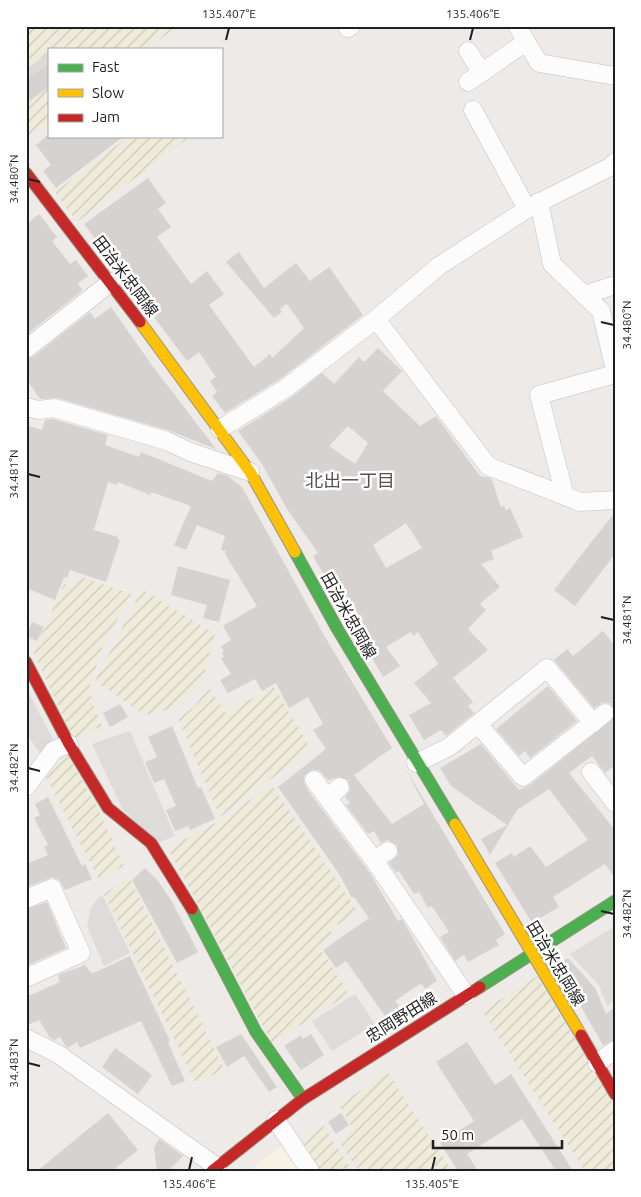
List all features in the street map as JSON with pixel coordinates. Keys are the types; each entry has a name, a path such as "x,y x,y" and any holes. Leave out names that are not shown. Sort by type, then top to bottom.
{"main road":[{"name":"田治米忠岡線","path":"26,173 111,282 250,472 338,630 416,763 533,953 615,1094"},
{"path":"26,662 69,744 108,808 151,844 183,893 256,1032 303,1099"},
{"name":"忠岡野田線","path":"215,1169 303,1099 615,901"}],"street":[{"path":"517,26 539,63 615,76"},
{"path":"468,51 475,78 526,42"},
{"path":"473,110 533,206 552,264 602,311 615,370"},
{"path":"220,429 286,388 376,320 439,266 533,206 610,167 615,162"},
{"path":"26,349 111,282"},
{"path":"584,295 615,285"},
{"path":"376,320 488,466 580,502 615,500"},
{"path":"565,496 539,396 615,374"},
{"path":"26,407 39,410 54,408 167,440 190,452 250,472"},
{"path":"416,763 449,747 547,668 599,718 522,777 478,724"},
{"path":"26,787 54,750 69,744"},
{"path":"591,772 613,797"},
{"path":"314,780 334,792 381,855 425,922 466,995"},
{"path":"26,899 52,888 81,953 26,978"},
{"path":"26,1038 58,1054 215,1169"},
{"path":"597,1063 615,1050"},
{"path":"276,1120 310,1171"}],"shaded area":[{"path":"26,26 174,26 175,28 148,48 63,48 61,45 56,48 48,48 48,54 26,69"},
{"path":"48,54 48,89 26,104 26,69"},
{"path":"48,89 48,123 26,138 26,104"},
{"path":"126,138 188,138 77,222 55,192"},
{"path":"78,576 131,594 102,648 89,689 102,726 74,739 33,652 64,584 75,587"},
{"path":"142,589 215,634 202,680 188,698 172,709 144,715 95,681"},
{"path":"209,687 225,713 274,687 311,749 220,817 178,719 195,706"},
{"path":"26,688 55,743 43,757 26,734"},
{"path":"130,731 175,836 158,843 123,810 92,744"},
{"path":"67,754 95,803 124,866 98,878 44,773 59,755"},
{"path":"271,784 359,913 329,929 334,935 318,945 349,994 272,1043 168,848 229,816"},
{"path":"129,877 225,1070 195,1082 104,894"},
{"path":"102,894 130,953 104,966 87,926 91,907"},
{"path":"615,926 615,1000 607,1006 599,985 570,954"},
{"path":"537,976 615,1106 615,1171 585,1171 482,1011"},
{"path":"355,994 375,1024 332,1051 312,1021"},
{"path":"388,1072 452,1171 359,1171 339,1142 354,1130 339,1105"},
{"path":"324,1126 352,1171 317,1171 301,1141"},
{"path":"285,1143 304,1171 249,1171"}],"building":[{"path":"48,65 48,87 26,102 26,80"},
{"path":"47,136 48,138 121,138 56,188 43,171 51,165 36,145"},
{"path":"148,178 166,203 158,209 171,227 157,237 191,284 207,271 224,294 209,305 254,367 270,354 272,358 304,328 287,304 280,309 282,312 274,318 226,262 239,252 264,288 296,263 310,281 329,267 363,315 280,379 225,413 212,396 217,392 210,381 216,377 199,352 187,361 84,224"},
{"path":"39,214 57,237 52,241 70,264 76,260 88,276 78,283 82,290 77,295 26,335 26,225"},
{"path":"111,307 151,364 216,449 170,431 57,398 40,399 26,378 26,359 33,357 90,312 95,319"},
{"path":"378,348 402,371 383,391 420,426 436,416 480,476 491,478 501,507 504,506 506,510 510,508 523,537 491,551 494,559 481,564 500,587 480,604 486,610 468,629 488,650 453,678 473,702 468,706 474,713 446,736 441,730 424,740 409,715 431,703 414,683 438,664 418,632 413,636 411,632 386,647 400,666 383,677 313,556 318,553 287,509 262,464 238,431 292,397 322,373 334,384 359,357 364,362","holes":["348,426 368,443 355,464 329,446","406,523 422,548 386,568 373,545"]},
{"path":"53,419 108,435 105,445 139,457 141,452 212,481 218,473 228,476 242,487 325,637 392,748 354,775 392,824 424,804 405,768 505,934 496,940 499,945 468,962 464,955 455,961 440,937 449,932 434,909 430,906 428,908 419,892 414,894 399,871 396,873 389,863 398,855 397,845 388,840 381,843 374,831 368,834 346,805 350,803 345,797 350,790 348,780 339,777 328,780 319,770 312,770 304,776 304,782 309,792 370,873 398,921 402,919 437,981 425,989 422,984 418,985 395,1001 399,1006 385,1016 346,961 336,968 323,950 369,918 354,897 352,898 339,874 278,787 326,749 313,730 323,724 308,697 289,708 276,683 262,691 255,679 228,693 220,680 231,674 221,658 224,657 222,653 224,652 221,646 231,640 223,626 257,606 225,554 226,551 221,550 225,536 197,525 186,550 174,545 191,506 151,492 150,495 118,482 117,485 108,482 94,530 118,537 117,539 120,540 106,582 70,570 67,578 64,577 55,600 26,588 26,425 42,430 45,420"},
{"path":"615,512 615,554 575,606 554,590"},
{"path":"178,566 230,580 219,622 203,618 207,605 171,595"},
{"path":"32,622 44,627 37,641 26,636"},
{"path":"603,631 615,646 615,710 609,703 604,702 594,708 554,660 567,649 573,656"},
{"path":"548,686 577,721 530,758 525,751 519,756 496,729"},
{"path":"120,704 128,717 110,727 103,713"},
{"path":"615,717 615,765 605,773 592,756 569,773 615,830 615,878 605,864 553,897 559,907 532,923 495,863 512,853 514,857 530,846 546,867 588,840 549,789 517,810 490,855 481,839 507,825 451,786 440,768 481,744 519,790 530,785"},
{"path":"172,726 198,788 201,787 215,819 190,830 188,826 175,831 166,810 176,806 164,779 154,783 145,762 157,757 148,737"},
{"path":"48,797 82,866 85,864 92,879 65,890 59,880 53,877 26,887 26,864 48,855 44,847 48,845 34,818 40,815 35,804"},
{"path":"145,868 158,881 171,900 198,952 177,963 132,880"},
{"path":"47,902 66,948 26,966 26,909"},
{"path":"130,956 170,1041 168,1042 185,1081 172,1086 141,1021 80,1048 77,1042 67,1048 60,1037 54,1040 50,1038 39,1020 26,1026 26,997 60,982 58,975 85,965 91,973 96,972"},
{"path":"568,958 595,988 606,1014 615,1007 615,1040 603,1045 557,965"},
{"path":"241,1034 277,1087 269,1092 244,1056 227,1067 216,1047"},
{"path":"311,1034 324,1055 301,1070 284,1046 301,1035 303,1039"},
{"path":"467,1042 495,1085 511,1074 573,1171 556,1171 522,1119 467,1154 478,1171 458,1171 440,1143 474,1121 436,1062"},
{"path":"115,1048 152,1075 138,1094 102,1067"},
{"path":"108,1113 138,1150 112,1171 37,1171"},
{"path":"341,1113 349,1125 336,1134 328,1122"},
{"path":"159,1139 183,1156 168,1171 157,1171 154,1148"}],"traffic: fast":[{"path":"295,552 338,630 455,824"},
{"path":"480,987 615,901"},
{"path":"192,909 256,1032 303,1099"}],"traffic: slow":[{"path":"140,322 250,472 295,552"},
{"path":"455,824 581,1035"}],"traffic: jam":[{"path":"26,173 140,322"},
{"path":"26,662 69,744 108,808 151,843 192,909"},
{"path":"212,1171 303,1099 480,987"},
{"path":"581,1035 615,1094"}],"district":[{"name":"北出一丁目","path":"350,481"}]}
